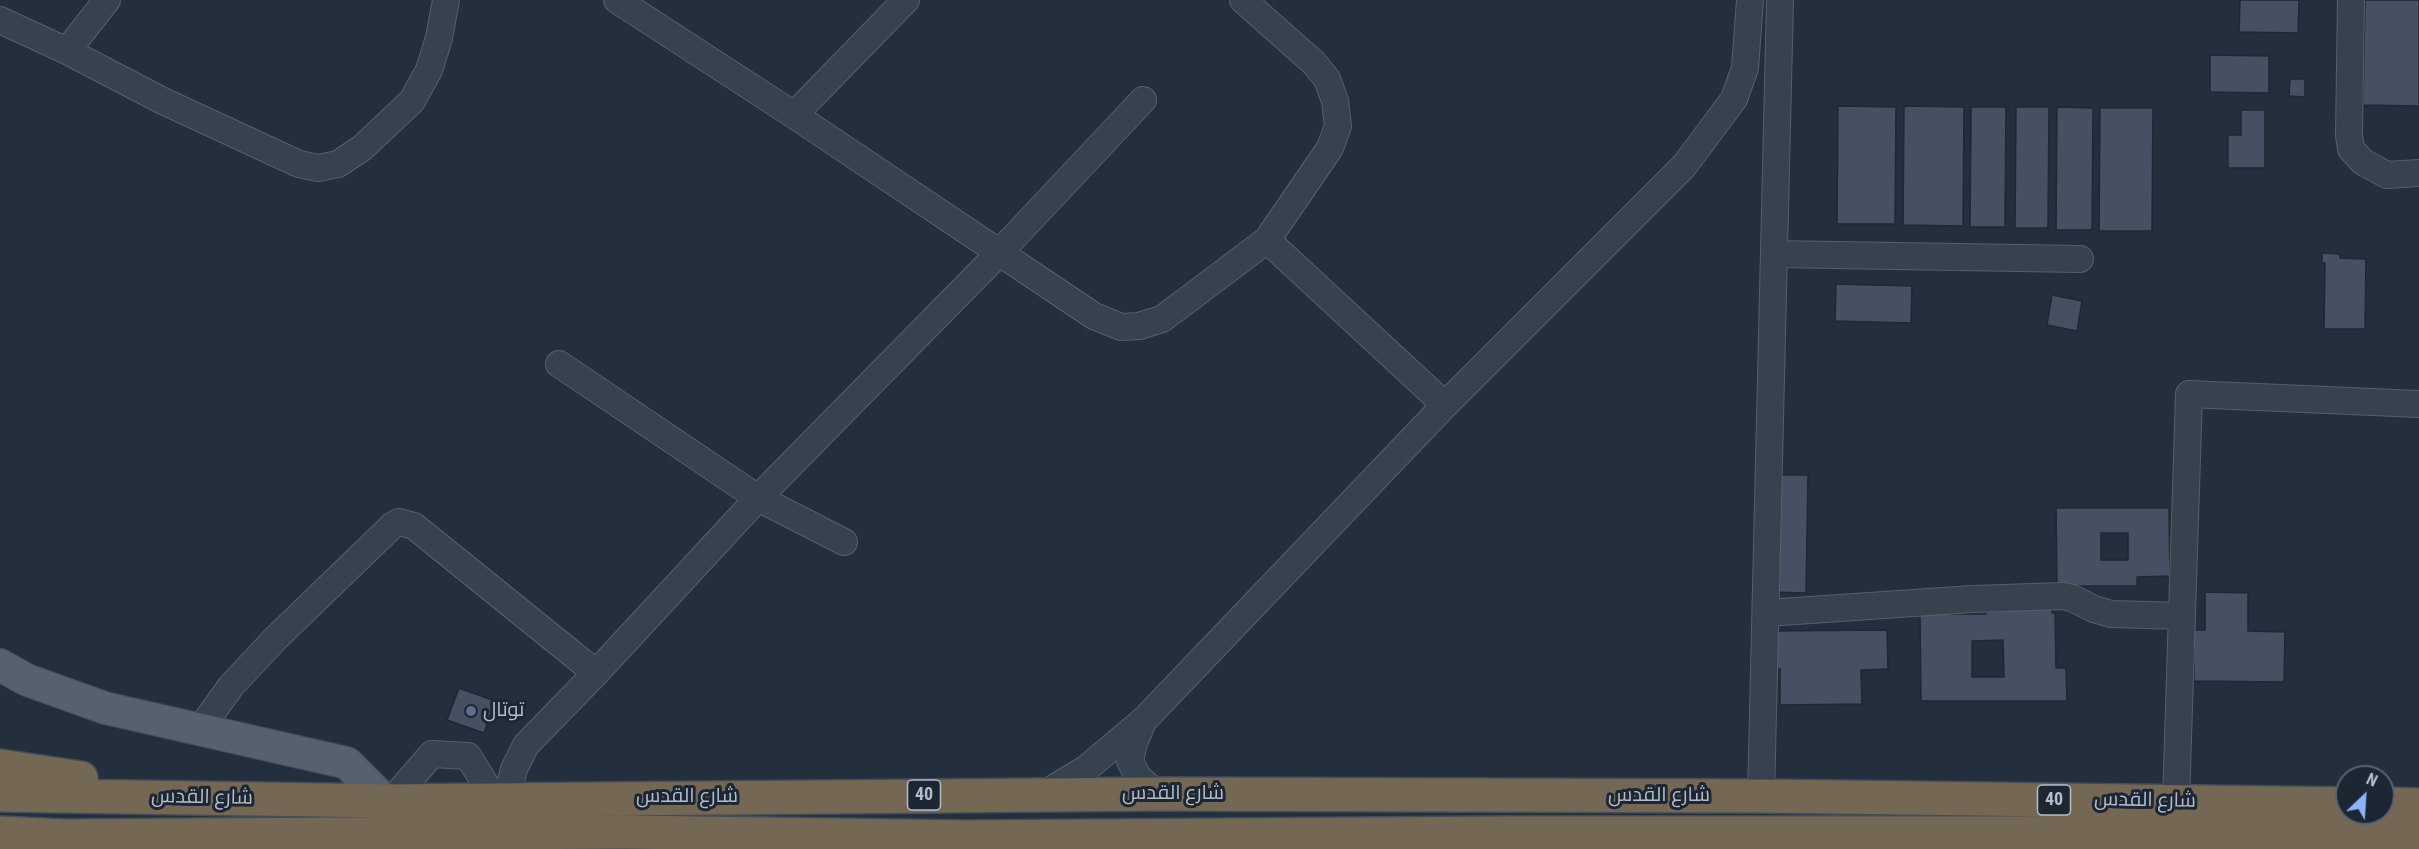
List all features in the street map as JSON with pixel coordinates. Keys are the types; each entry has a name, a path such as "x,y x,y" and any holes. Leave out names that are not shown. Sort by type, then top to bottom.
{"highway":[{"path":"0,766 117,783 189,798"},
{"name":"شارع القدس","path":"0,795 389,800 1044,794 1761,796 2335,804"},
{"path":"2395,804 2419,805"},
{"name":"شارع القدس","path":"7,835 69,842 970,843 1977,841 2365,832 2419,833"}],"main road":[{"path":"0,665 27,680 105,708 347,763 389,800"},
{"path":"2395,794 2419,787"},
{"path":"2365,832 2418,849"}],"street":[{"path":"67,51 106,0"},
{"path":"0,20 67,51 163,101 299,164 318,168 338,164 362,148 412,101 429,70 439,38 446,0"},
{"path":"617,0 794,115 1094,316 1121,327 1139,326 1162,319 1267,240 1330,148 1338,126 1335,101 1327,79 1314,63 1243,0"},
{"path":"794,115 906,0"},
{"path":"1044,794 1087,768 1145,719 1444,405 1684,166 1734,99 1745,68 1750,0"},
{"path":"1761,796 1780,0"},
{"path":"2351,0 2349,135 2351,149 2363,162 2386,175 2419,173"},
{"path":"389,800 432,753 468,756 500,798 526,745 758,498 1000,252 1143,100"},
{"path":"1267,240 1444,405"},
{"path":"1774,254 2080,258"},
{"path":"559,364 758,498 844,542"},
{"path":"2176,801 2189,394 2419,404"},
{"path":"201,728 231,686 276,638 393,525 399,522 414,526 596,673"},
{"path":"1766,613 1973,599 2063,596 2111,614 2182,616"},
{"path":"1145,719 1134,743 1131,760 1138,777 1157,794"}],"building":[{"path":"2240,0 2299,0 2298,33 2239,32"},
{"path":"2365,0 2419,0 2419,106 2363,105"},
{"path":"2210,55 2269,56 2269,93 2210,92"},
{"path":"2290,79 2305,79 2305,97 2289,96"},
{"path":"1838,106 1896,107 1895,224 1837,224"},
{"path":"1904,106 1964,107 1963,226 1903,225"},
{"path":"1971,107 2006,107 2005,227 1970,227"},
{"path":"2016,107 2049,107 2048,228 2015,228"},
{"path":"2057,107 2093,108 2092,230 2056,230"},
{"path":"2100,108 2153,108 2152,231 2099,231"},
{"path":"2241,110 2265,110 2265,168 2228,168 2228,135 2241,135"},
{"path":"2322,253 2340,254 2340,258 2366,259 2365,329 2324,329 2325,263 2322,263"},
{"path":"1836,284 1912,286 1911,323 1835,321"},
{"path":"2052,295 2082,301 2077,331 2047,325"},
{"path":"1772,475 1808,475 1806,593 1770,592"},
{"path":"2056,508 2169,508 2170,576 2137,577 2137,586 2057,586","holes":["2101,533 2128,533 2128,560 2101,560"]},
{"path":"2205,592 2248,593 2248,631 2285,632 2284,682 2194,681 2194,630 2205,630"},
{"path":"1986,606 2052,606 2052,613 2055,613 2056,668 2066,668 2067,701 1921,701 1920,614 1986,614","holes":["2003,640 2004,677 1972,677 1972,641"]},
{"path":"1887,630 1888,669 1861,670 1862,704 1780,705 1780,669 1770,670 1769,631"},
{"name":"توتال","path":"459,688 495,701 484,733 447,720"}],"place":[{"name":"توتال","path":"471,711"}]}
